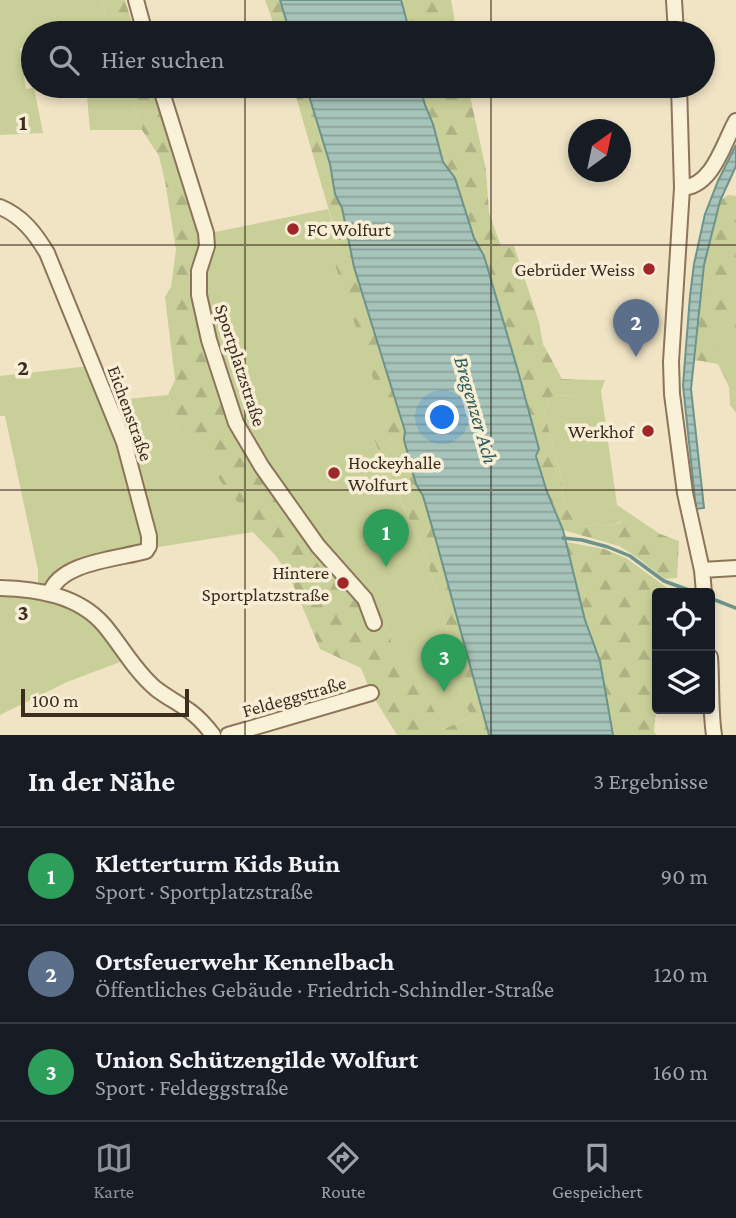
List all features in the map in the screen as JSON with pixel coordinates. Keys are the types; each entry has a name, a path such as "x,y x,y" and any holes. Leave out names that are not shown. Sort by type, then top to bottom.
{"street":[{"path":"136,0 142,21"},
{"path":"674,0 675,21"},
{"name":"Sportplatzstraße","path":"164,98 206,233 207,246 199,271 199,295 209,340 236,423 262,467 318,546 365,599 374,623"},
{"path":"679,98 682,188 671,394 684,489 702,570 703,588"},
{"path":"682,188 706,179 736,121"},
{"name":"Eichenstraße","path":"0,207 22,221 36,235 47,253 124,442 149,536 146,551 82,566 58,579 50,593"},
{"path":"702,570 736,568"},
{"path":"0,587 50,593 74,602 103,623 129,659 154,687 191,712 214,735"},
{"name":"Feldeggstraße","path":"228,735 370,693"},
{"path":"711,714 714,735"}],"green space":[{"path":"0,0 101,0 107,21 21,21 21,98 36,98 43,133 0,135"},
{"path":"101,0 125,0 131,21 107,21"},
{"path":"265,0 280,0 286,21 273,21"},
{"path":"401,0 451,0 455,21 407,21"},
{"path":"87,98 132,98 142,130 90,130"},
{"path":"132,98 155,98 158,107 164,104 205,234 196,273 235,423 361,599 385,625 398,660 416,674 443,729 471,717 452,671 448,655 448,631 425,554 373,438 388,424 335,264 340,249 296,98 310,98 330,164 335,194 342,208 354,267 405,431 404,440 416,484 423,495 489,735 397,735 371,693 361,668 320,649 290,577 276,556 248,527 241,506 202,454 179,430 168,395 175,380 165,297 171,287 176,250 159,156 142,130"},
{"path":"423,98 471,98 486,170 489,213 501,246 514,246 539,322 543,344 562,379 594,380 578,395 552,396 544,411 562,481 563,498 575,521 585,527 597,524 612,526 621,522 607,506 617,505 660,534 679,541 677,578 665,579 619,546 563,530 542,478 539,448 484,256 474,238 455,178 443,162"},
{"path":"728,195 736,196 736,413 730,405 729,387 718,364 695,360 704,265 720,201"},
{"path":"728,195 736,197 736,283 726,302 736,308 736,337 711,328 714,342 732,376 732,382 726,379 718,363 695,360 701,305 706,292 717,287 705,283 706,265 720,201"},
{"path":"328,209 340,249 336,264 388,424 373,439 425,554 448,631 448,655 452,671 471,717 442,729 416,674 398,661 385,625 361,599 259,466 208,341 201,256 205,234"},
{"path":"90,366 105,401 168,395 179,430 202,454 241,506 248,527 253,532 146,549 93,562 49,594 75,605 128,659 67,682 0,715 0,590 38,591 38,570 5,416 0,416 0,376"},
{"path":"594,380 605,380 601,391 617,505 608,506 621,521 612,526 597,524 585,527 575,521 563,498 562,481 544,411 552,396 578,395"},
{"path":"566,542 604,549 626,558 667,588 652,588 652,714 656,714 656,735 613,735 600,661 585,620"}],"water":[{"path":"280,0 401,0 407,21 286,21"},
{"name":"Bregenzer Ach","path":"310,98 423,98 443,162 455,178 474,238 484,256 539,449 536,456 563,530 585,620 600,661 613,735 489,735 437,544 423,496 416,484 404,440 405,431 354,267 330,164"},
{"path":"736,145 736,166 720,201 704,265 691,389 704,508 696,509 683,385 690,296 705,214"}],"waterway":[{"path":"563,538 582,540 630,556 664,581 683,588"},
{"path":"715,600 736,608"}],"place":[{"name":"FC Wolfurt","path":"293,229"},
{"name":"Gebrüder Weiss","path":"649,269"},
{"name":"Ortsfeuerwehr Kennelbach","path":"636,357"},
{"name":"Werkhof","path":"648,431"},
{"name":"Hockeyhalle Wolfurt","path":"334,473"},
{"name":"Kletterturm Kids Buin","path":"386,567"},
{"name":"Hintere Sportplatzstraße","path":"343,583"},
{"name":"Union Schützengilde Wolfurt","path":"444,692"}]}
